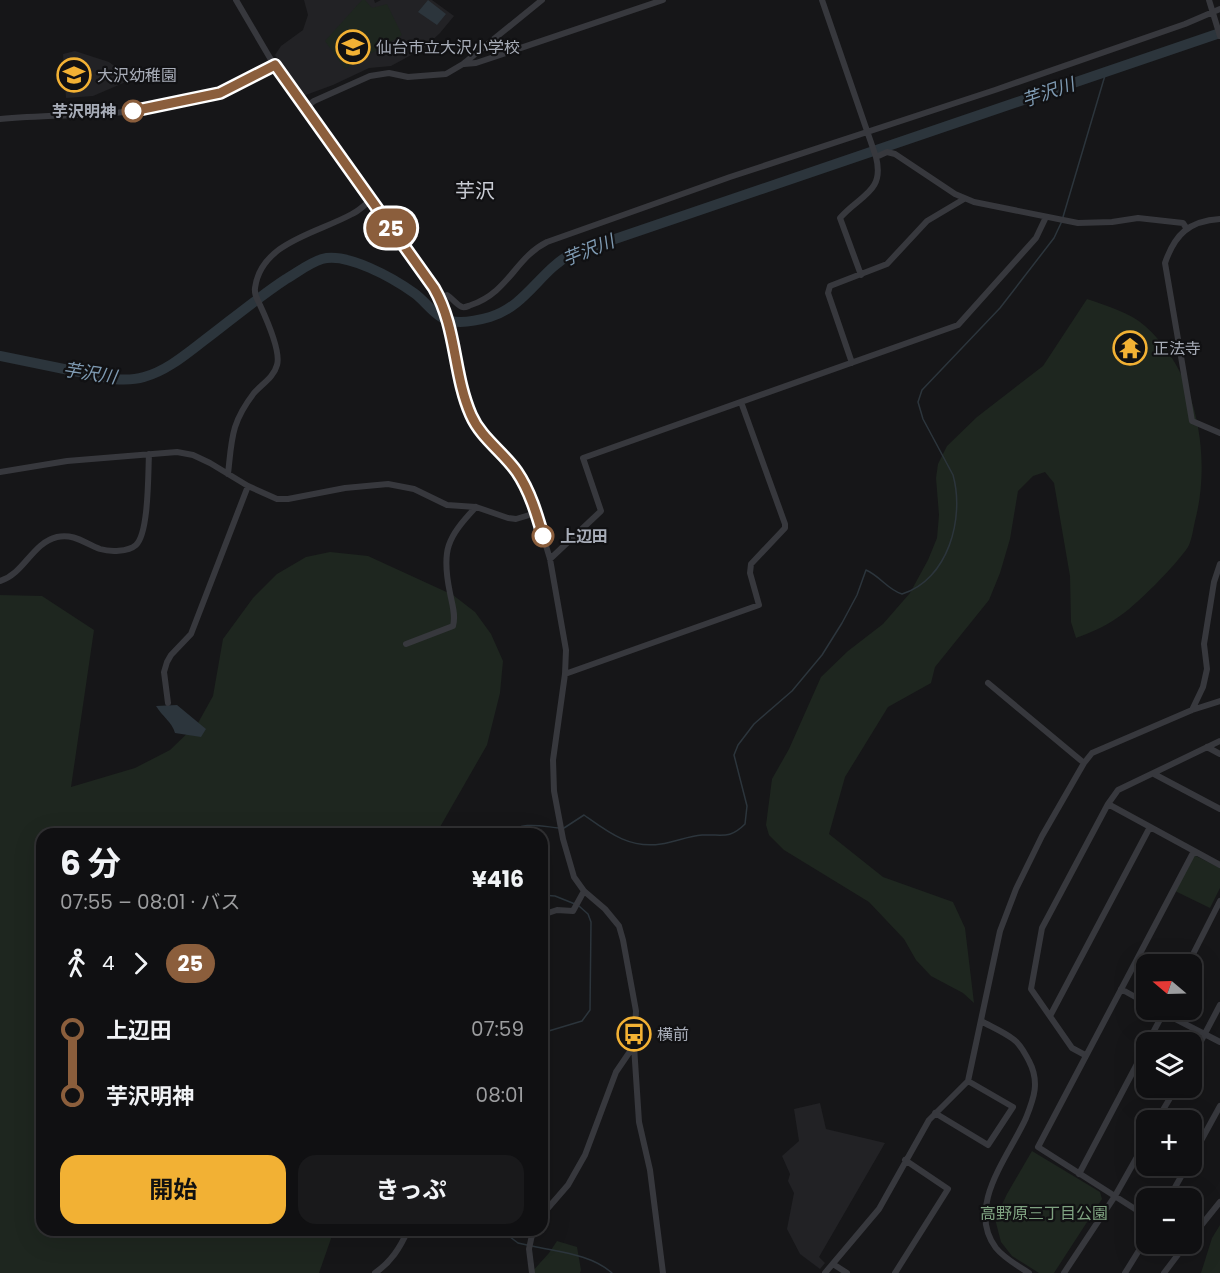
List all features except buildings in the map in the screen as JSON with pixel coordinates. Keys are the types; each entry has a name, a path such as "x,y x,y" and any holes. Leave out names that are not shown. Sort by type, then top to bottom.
{"street":[{"path":"236,0 275,65 370,201 423,271 440,299 450,328 460,381 472,417 487,439 518,473 536,513 550,559 563,629 566,674 552,777 562,832 574,878 619,926 636,1011 634,1046 639,1122 650,1170 663,1273"},
{"path":"306,107 314,101 370,76 389,73 408,77 446,74 463,64 542,0"},
{"path":"463,64 476,63 663,0"},
{"path":"822,0 879,170 875,185 840,218 861,275"},
{"path":"1209,0 1220,36"},
{"path":"440,299 447,295 450,296 464,308 495,293 536,248 547,242 995,90 1213,14 1220,9"},
{"path":"0,119 114,113 152,108 220,93 275,65"},
{"path":"875,156 887,152 895,154 964,199 1078,223 1150,218 1183,223 1187,229"},
{"path":"852,363 829,290 830,286 887,264 927,220 964,199"},
{"path":"228,474 231,439 240,414 278,364 277,348 255,296 255,283 260,269 285,246 353,213 370,201"},
{"path":"550,559 601,511 583,458 958,325 1036,238 1047,217"},
{"path":"1220,219 1199,221 1187,229 1170,249 1165,263 1192,421 1220,433"},
{"path":"566,674 759,605 750,573 751,564 785,528 785,524 741,402"},
{"path":"0,472 68,462 177,452 193,455 271,498 281,500 345,488 388,484 414,489 447,505 476,507 516,519 536,513"},
{"path":"0,581 11,575 34,551 56,537 73,537 102,550 118,550 136,545 140,539 146,509 149,454"},
{"path":"168,703 164,672 167,662 191,634 248,486"},
{"path":"406,644 453,626 454,615 446,552 457,528 476,507"},
{"path":"1192,710 1203,687 1208,669 1204,644 1214,582 1220,564"},
{"path":"988,683 1084,763"},
{"path":"825,1273 879,1209 905,1160 935,1113 968,1081 1000,931 1016,889 1042,836 1084,763 1092,753 1220,700"},
{"path":"1085,1055 1072,1048 1031,989 1042,928 1108,804 1118,790 1220,741"},
{"path":"1207,747 1220,754"},
{"path":"1154,774 1220,809"},
{"path":"1108,804 1220,865"},
{"path":"1050,1016 1150,827"},
{"path":"1136,1210 1038,1147 1194,851"},
{"path":"548,913 574,909 584,891"},
{"path":"1193,954 1220,901"},
{"path":"1121,989 1136,997"},
{"path":"1202,1040 1220,1005"},
{"path":"1181,1020 1220,1042"},
{"path":"981,1021 1014,1039 1035,1072 1035,1095 1017,1138 989,1191 984,1218 986,1230 996,1249 1029,1273"},
{"path":"548,1208 568,1185 585,1155 616,1072 634,1046"},
{"path":"1079,1174 1136,1066"},
{"path":"935,1113 988,1145 1013,1107 968,1081"},
{"path":"1202,1139 1220,1106"},
{"path":"1064,1273 1115,1196 1136,1159"},
{"path":"895,1273 948,1189 905,1160"},
{"path":"1202,1224 1220,1202"},
{"path":"375,1273 385,1266 401,1246 405,1236"},
{"path":"531,1236 529,1245 532,1273"},
{"path":"1125,1273 1137,1254"},
{"path":"1164,1273 1178,1254"},
{"path":"833,1264 847,1273"}],"shaded area":[{"name":"仙台市立大沢小学校","path":"304,0 374,0 375,3 381,0 432,0 454,16 424,48 391,66 369,68 303,96 275,55 281,46 303,30 308,15"},
{"path":"428,0 446,14 437,25 418,12"},
{"path":"75,51 109,62 135,78 93,96 66,98 63,54"},
{"path":"177,705 206,729 201,737 175,733 156,706"},
{"path":"820,1103 826,1129 885,1143 819,1257 825,1263 820,1269 800,1254 787,1229 794,1193 788,1181 790,1174 782,1156 799,1141 794,1109"}],"green space":[{"path":"362,0 365,0 372,8 387,4 402,35 345,69 325,41"},
{"path":"1087,299 1125,313 1145,326 1163,345 1188,391 1196,416 1202,470 1200,496 1189,544 1165,574 1125,613 1102,627 1076,638 1071,622 1070,576 1054,483 1045,472 1033,476 1018,491 1010,539 989,600 935,667 931,683 888,707 845,777 829,834 883,877 953,902 965,928 974,1003 963,993 931,976 916,960 904,939 869,902 784,850 769,835 766,825 772,779 789,749 821,677 848,651 883,624 910,593 928,560 937,538 939,515 936,478 938,464 947,446 977,417 1043,366"},
{"path":"330,552 368,556 453,595 475,612 491,634 503,661 500,693 487,745 439,828 36,828 36,1236 332,1236 319,1273 0,1273 0,595 42,596 94,630 71,787 135,768 170,750 198,723 213,696 223,639 253,598 277,574 306,557"},
{"path":"1194,855 1220,868 1220,888 1210,908 1175,891"},
{"name":"高野原三丁目公園","path":"1032,1151 1100,1192 1102,1199 1054,1273 1039,1273 1012,1256 1001,1242 995,1219"},
{"path":"1220,1225 1220,1273 1201,1273 1212,1238"},
{"path":"557,1241 577,1247 580,1273 531,1273 549,1253"}],"waterway":[{"name":"芋沢川","path":"0,356 113,379 144,377 175,362 286,279 313,263 332,258 357,263 394,280 414,293 437,315 446,320 465,322 484,319 503,312 513,305 550,269 571,254 1220,33"},
{"path":"1063,217 1106,72"},
{"path":"564,828 584,815 619,838 649,845 702,835 730,834 745,824 747,806 734,755 738,745 754,724 792,691 822,655 857,595 866,570 902,594 918,587 942,562 954,528 957,510 956,492 953,475 923,419 918,402 922,390 1000,308 1054,238 1062,221"},
{"path":"517,828 525,826 559,828"},
{"path":"548,895 575,904"},
{"path":"548,1031 582,1021 590,1010 591,922 588,914 579,906"},
{"path":"509,1236 518,1243 527,1245"},
{"path":"532,1246 584,1258 612,1273"}],"bus line":[{"name":"25","path":"133,111 220,93 238,86 275,65 434,288 446,313 460,381 472,417 487,439 518,473 536,513 543,536"}],"place":[{"name":"仙台市立大沢小学校","path":"353,47"},
{"name":"大沢幼稚園","path":"74,75"},
{"name":"芋沢明神","path":"133,111"},
{"name":"正法寺","path":"1130,348"},
{"name":"上辺田","path":"543,536"},
{"name":"横前","path":"634,1034"}],"district":[{"name":"芋沢","path":"475,191"}]}
